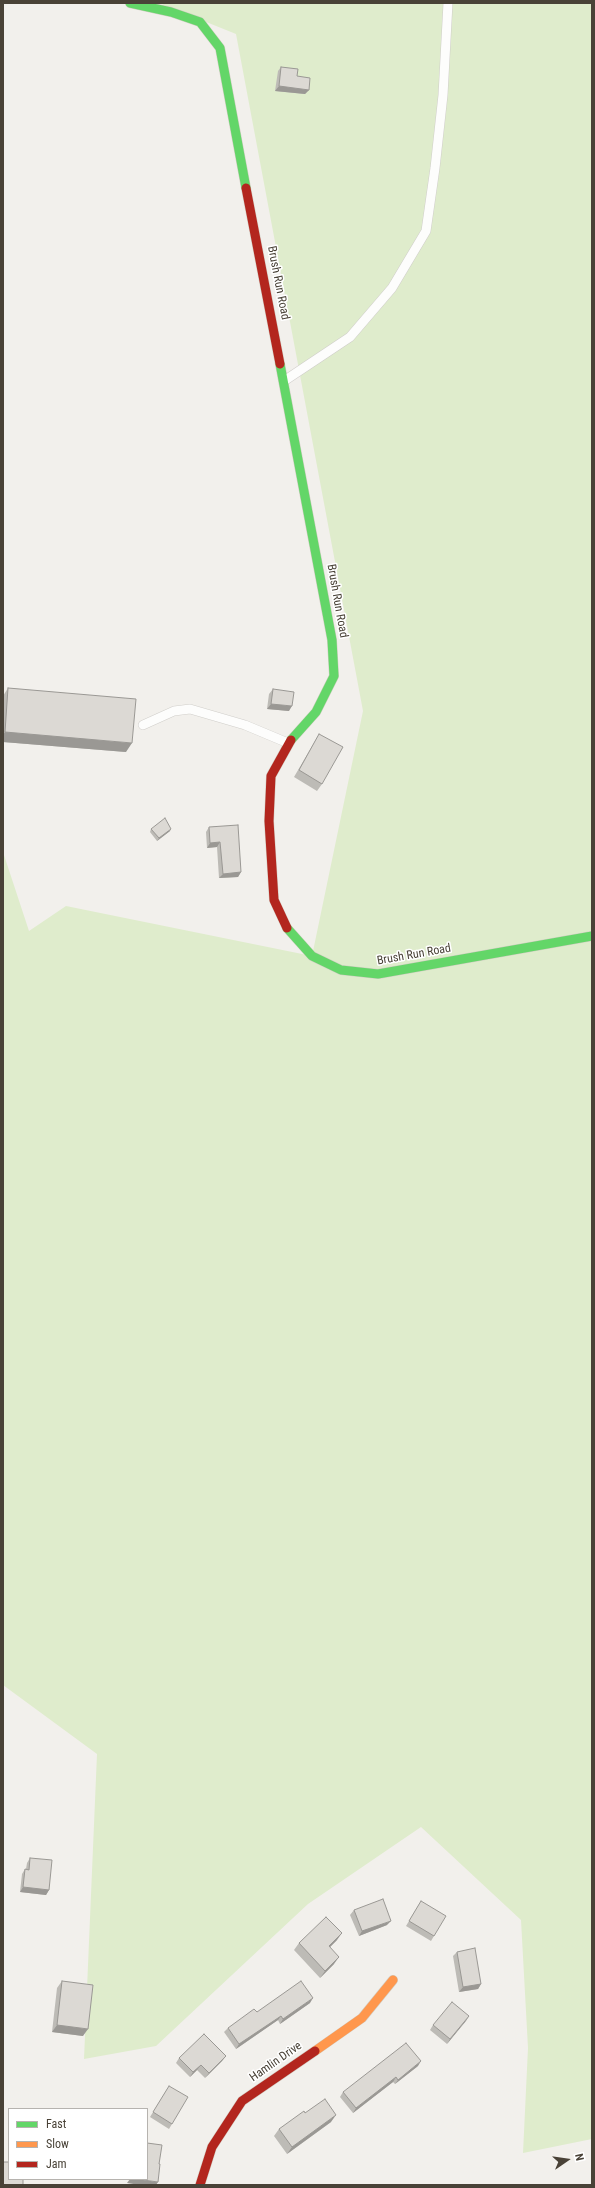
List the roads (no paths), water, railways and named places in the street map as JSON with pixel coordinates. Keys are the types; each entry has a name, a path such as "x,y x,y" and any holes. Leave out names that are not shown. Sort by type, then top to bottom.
{"street":[{"name":"Brush Run Road","path":"130,3 171,12 200,22 220,48 332,640 334,676 316,712 288,743 271,776 269,822 274,900 288,930 312,956 341,970 378,974 592,936"},
{"name":"Hamlin Drive","path":"200,2185 212,2147 242,2101 362,2018 393,1980"}],"lane":[{"path":"284,381 350,337 392,288 426,230 436,168 443,95 448,3"},
{"path":"143,725 174,710 190,709 245,726 288,743"}]}
